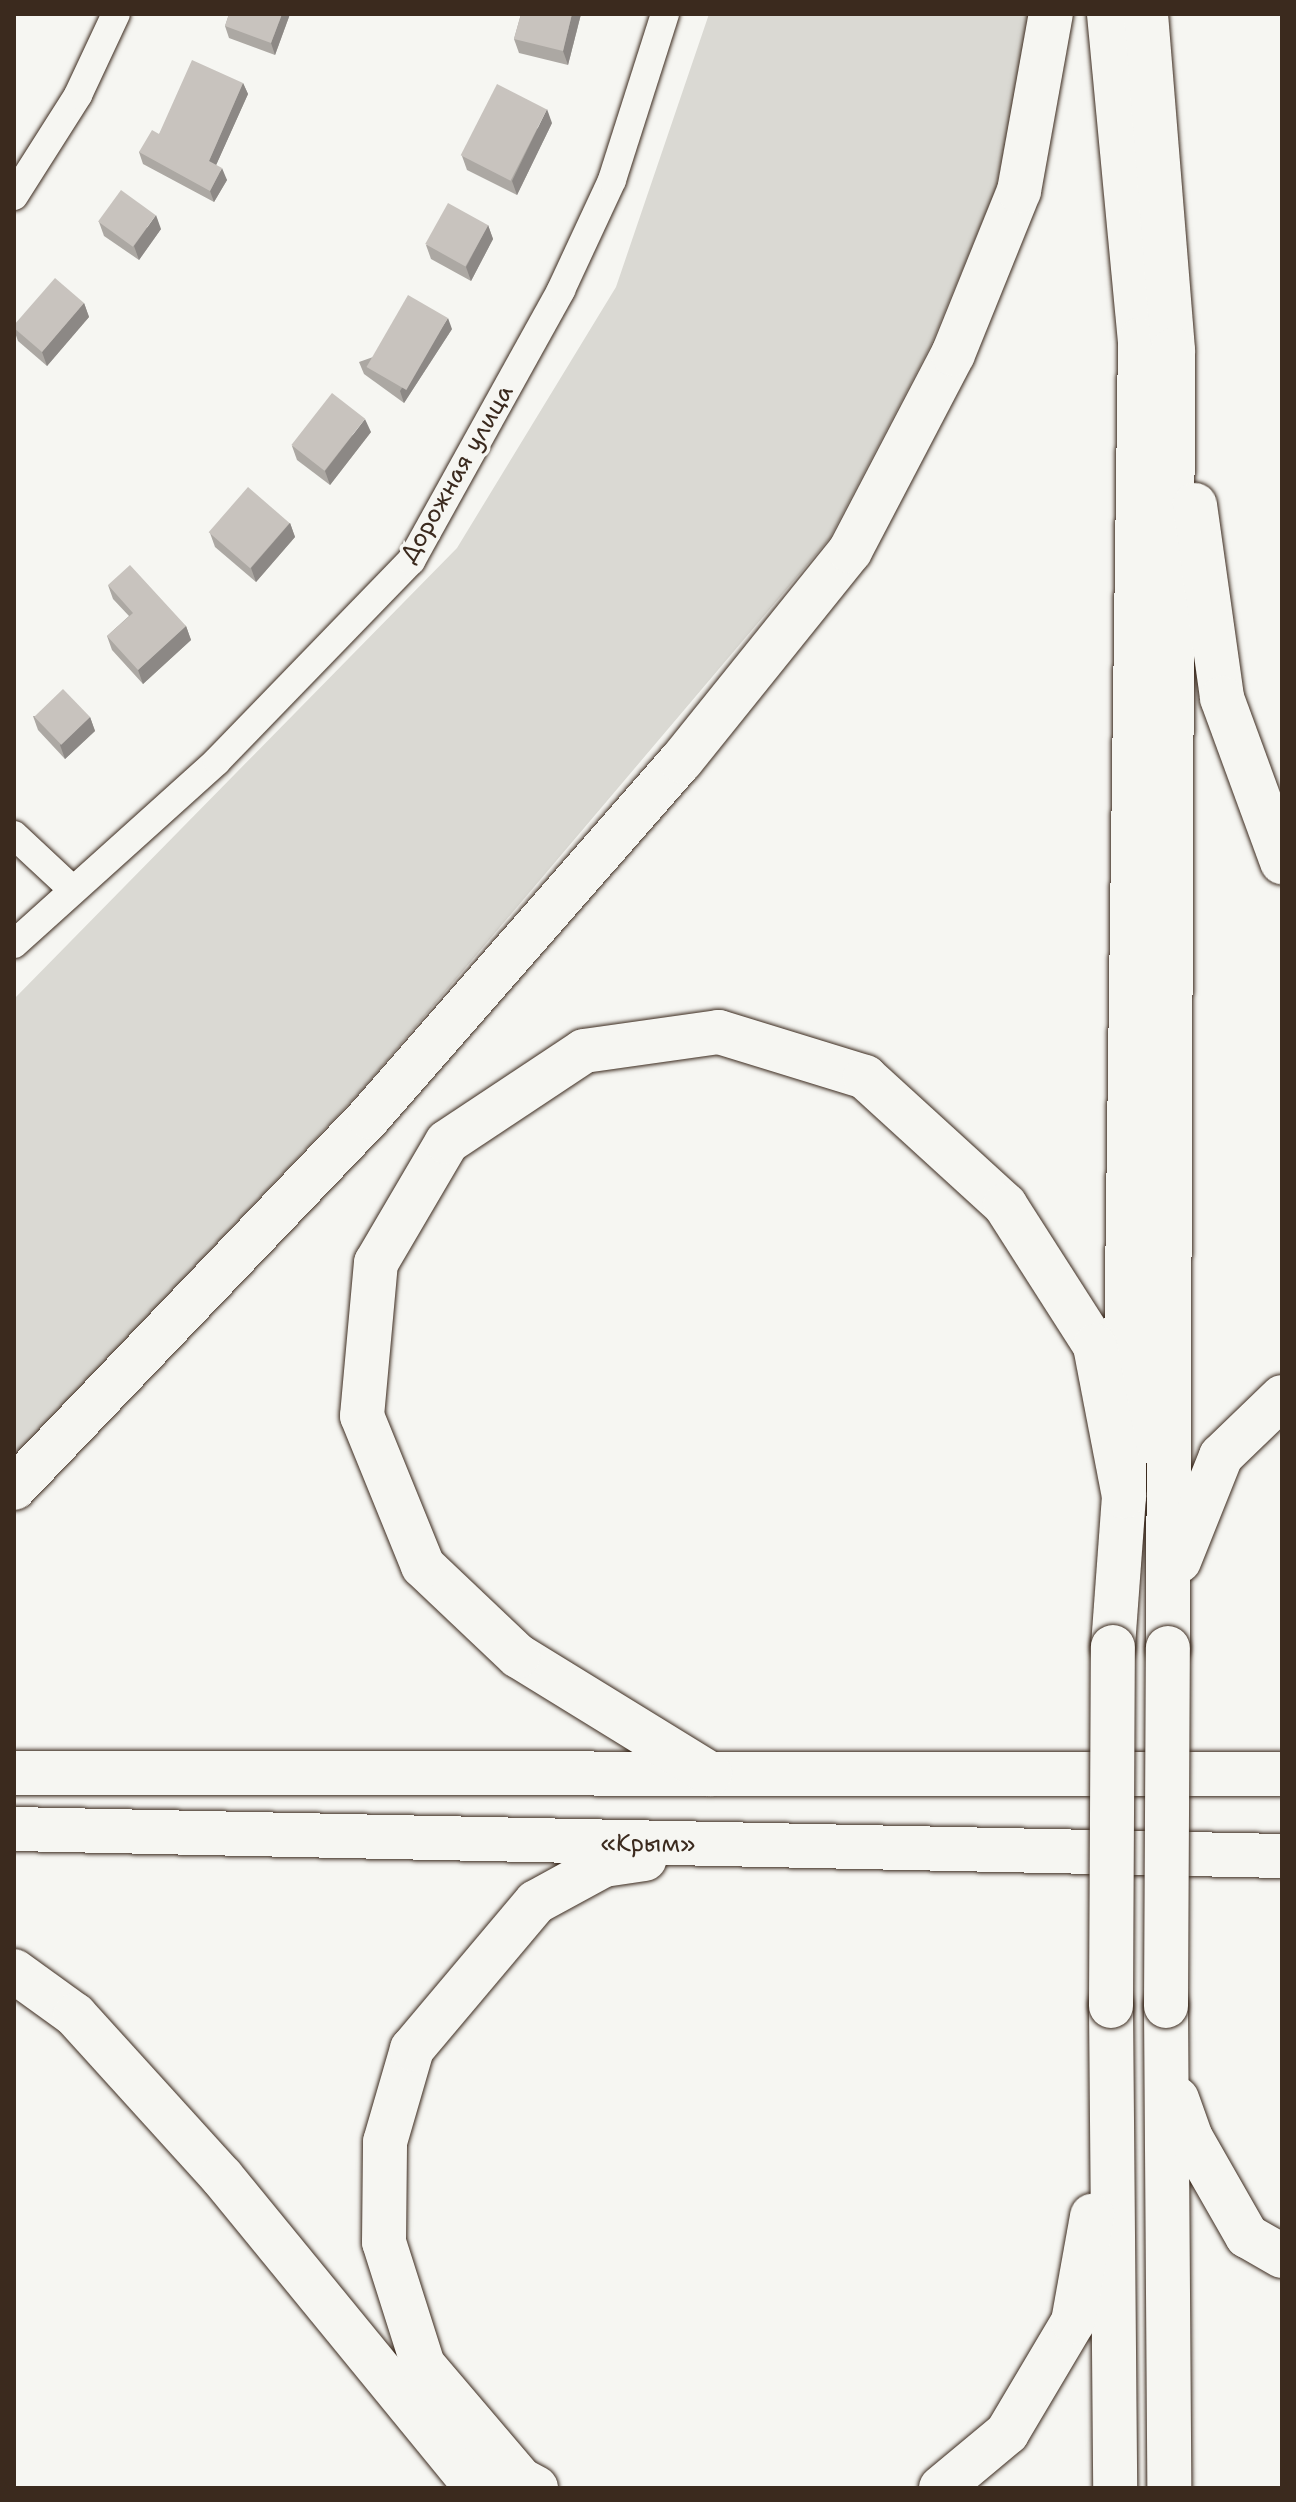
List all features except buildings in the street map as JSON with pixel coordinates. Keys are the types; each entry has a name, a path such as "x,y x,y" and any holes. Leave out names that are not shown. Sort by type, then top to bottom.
{"main road":[{"path":"14,1488 369,1117 681,761 850,551 953,354 1019,191 1051,14"},
{"path":"1109,14 1140,340 1124,1496 1113,1647 1110,2111 1115,2488"},
{"path":"1146,14 1173,350 1222,698 1282,862"},
{"path":"1169,2488 1169,2076 1166,2006 1173,350"},
{"path":"710,1774 518,1656 423,1566 362,1416 376,1263 447,1142 584,1051 719,1032 865,1077 1005,1205 1095,1346 1124,1496"},
{"path":"1170,1585 1221,1456 1282,1397"},
{"path":"14,1773 1282,1774"},
{"name":"«Крым»","path":"14,1829 1282,1856"},
{"path":"536,2488 521,2480 423,2365 384,2242 385,2142 412,2049 536,1902 604,1865 721,1846"},
{"path":"14,1971 75,2015 222,2177 477,2488"},
{"path":"1169,2076 1191,2138 1247,2236 1282,2256"},
{"path":"941,2488 1007,2433 1073,2322 1110,2111"}],"street":[{"path":"14,196 78,95 116,14"},
{"name":"Дорожная улица","path":"14,944 217,761 411,561 561,290 617,166 665,14"},
{"path":"14,835 72,889"}],"shaded area":[{"path":"709,14 1032,14 996,188 931,345 830,538 361,1091 14,1457 14,999 457,548 616,287"}]}
